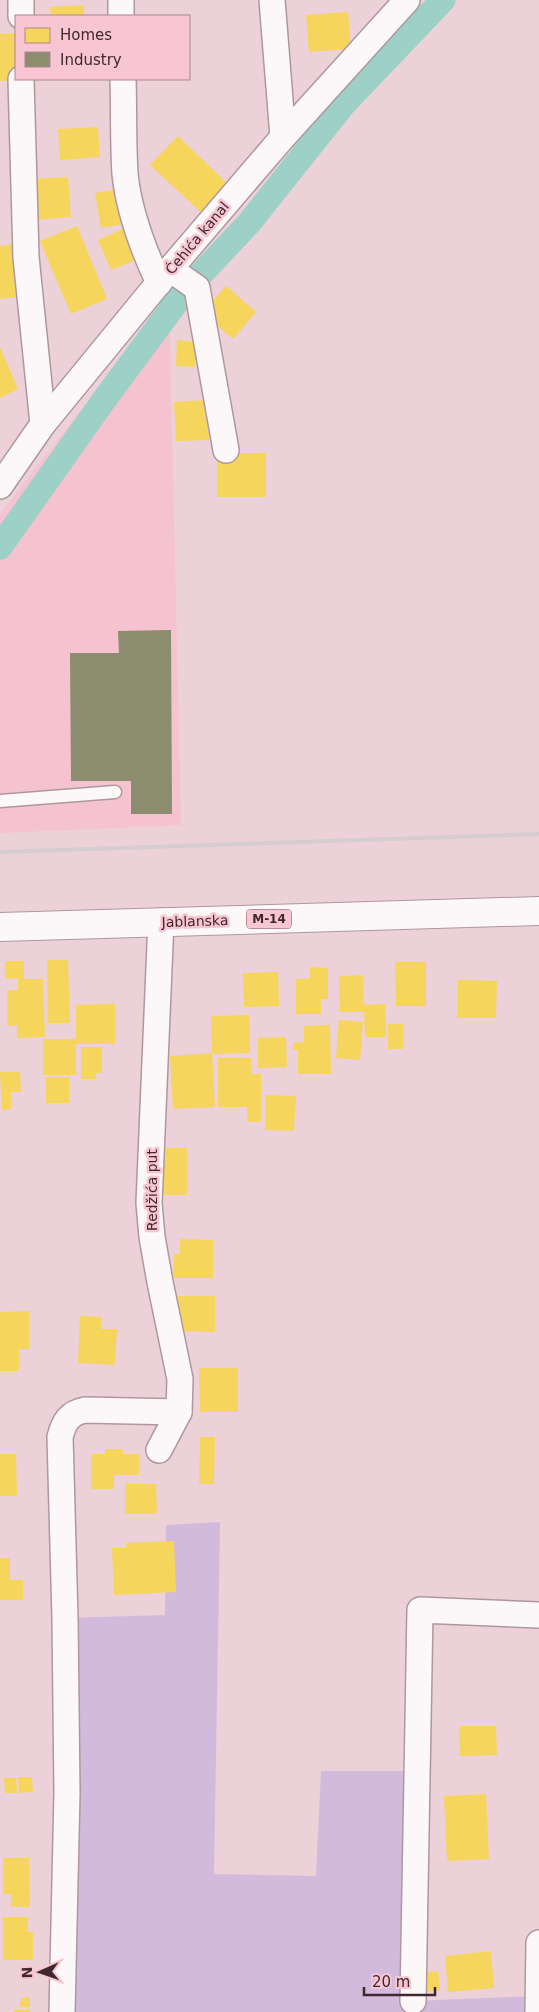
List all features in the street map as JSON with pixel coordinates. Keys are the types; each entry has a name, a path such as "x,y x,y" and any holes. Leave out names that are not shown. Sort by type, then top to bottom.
{"main road":[{"name":"Jablanska","path":"0,927 539,911"}],"street":[{"path":"21,0 21,15"},
{"path":"121,0 122,15"},
{"path":"272,0 283,137"},
{"name":"Ćehića kanal","path":"0,486 43,424 177,280 283,137 407,0"},
{"path":"21,80 26,257 43,424"},
{"path":"123,80 126,175 133,216 148,259 177,280 226,450"},
{"name":"Redžića put","path":"159,1450 179,1412 180,1379 159,1273 149,1203 161,921"},
{"path":"62,2012 67,1793 60,1437 68,1417 76,1412 85,1410 179,1412"},
{"path":"413,2001 420,1610 539,1614"},
{"path":"538,2012 539,1943"}],"lane":[{"path":"0,801 115,792"}],"shaded area":[{"path":"169,298 181,825 0,833 0,514"},
{"path":"220,1522 214,1874 316,1876 321,1771 417,1771 413,2001 538,1996 538,2012 62,2012 65,1618 165,1615 166,1525"}],"building: Homes":[{"path":"84,5 84,15 51,15 50,7"},
{"path":"348,12 351,49 309,52 306,15"},
{"path":"0,34 15,34 15,80 17,81 0,81"},
{"path":"98,127 100,157 60,160 58,129"},
{"path":"178,136 232,188 205,216 150,165"},
{"path":"68,177 71,217 36,220 33,179"},
{"path":"125,188 131,223 101,228 95,193"},
{"path":"77,226 107,299 71,314 40,241"},
{"path":"125,228 138,259 111,270 98,240"},
{"path":"16,244 22,296 0,299 0,246"},
{"path":"226,286 256,312 233,339 202,313"},
{"path":"177,340 197,342 195,367 176,366"},
{"path":"0,347 18,389 0,398"},
{"path":"207,400 209,440 176,441 174,402"},
{"path":"217,453 266,453 266,497 217,497"},
{"path":"47,960 68,960 70,1023 48,1023"},
{"path":"5,961 24,961 24,979 43,979 45,1037 17,1038 17,1025 7,1026 7,990 18,990 18,978 5,979"},
{"path":"395,962 426,962 426,1006 396,1006"},
{"path":"310,967 328,968 328,999 321,999 321,1014 296,1014 296,979 310,979"},
{"path":"278,972 279,1006 244,1007 243,973"},
{"path":"363,975 364,1012 340,1012 339,976"},
{"path":"458,980 497,981 496,1018 457,1018"},
{"path":"115,1004 115,1044 76,1044 76,1075 43,1075 43,1039 76,1039 76,1005"},
{"path":"385,1004 386,1037 365,1037 364,1005"},
{"path":"249,1015 250,1053 212,1054 211,1016"},
{"path":"339,1020 363,1022 360,1060 336,1058"},
{"path":"388,1024 403,1024 403,1049 388,1049"},
{"path":"330,1025 331,1074 298,1074 298,1050 293,1050 293,1043 304,1042 304,1026"},
{"path":"286,1037 287,1067 258,1068 258,1038"},
{"path":"81,1047 102,1047 102,1073 96,1073 96,1079 81,1079"},
{"path":"212,1053 215,1107 173,1109 170,1056"},
{"path":"218,1058 251,1058 251,1074 261,1074 261,1122 247,1122 247,1107 218,1107"},
{"path":"0,1072 20,1072 21,1092 11,1092 11,1109 2,1110"},
{"path":"46,1077 69,1077 69,1103 46,1103"},
{"path":"266,1095 296,1096 294,1131 265,1130"},
{"path":"160,1148 187,1148 187,1195 160,1195"},
{"path":"180,1239 213,1240 213,1278 173,1278 174,1254 180,1254"},
{"path":"176,1296 215,1296 215,1332 175,1331"},
{"path":"29,1311 29,1349 19,1349 19,1371 0,1371 0,1312"},
{"path":"80,1316 101,1317 101,1329 117,1329 115,1365 78,1363"},
{"path":"199,1368 238,1368 238,1412 200,1412"},
{"path":"200,1437 215,1437 214,1484 199,1484"},
{"path":"105,1449 123,1449 123,1454 139,1454 139,1475 114,1475 114,1489 91,1489 91,1454 105,1454"},
{"path":"0,1454 16,1454 17,1496 0,1496"},
{"path":"125,1484 156,1484 157,1514 125,1514"},
{"path":"174,1541 176,1592 114,1595 112,1548 127,1548 126,1543"},
{"path":"0,1558 10,1558 10,1580 23,1580 23,1600 0,1600"},
{"path":"459,1726 496,1726 497,1755 460,1756"},
{"path":"18,1777 32,1777 33,1792 19,1793"},
{"path":"4,1778 16,1778 17,1793 5,1793"},
{"path":"486,1794 489,1859 447,1861 444,1796"},
{"path":"3,1858 29,1858 30,1907 11,1907 11,1894 3,1894"},
{"path":"3,1917 28,1917 28,1932 33,1932 33,1960 3,1960"},
{"path":"491,1951 494,1988 448,1992 445,1956"},
{"path":"438,1971 440,1990 424,1992 422,1973"},
{"path":"30,1997 30,2007 20,2007 21,1998"},
{"path":"14,2010 30,2010 30,2012 14,2012"}],"building: Industry":[{"path":"171,630 172,814 131,814 131,781 71,781 70,653 119,653 118,631"}],"waterway":[{"path":"0,547 104,400 184,292 249,223 343,105 443,0"}],"railway":[{"path":"0,852 539,834"}]}
